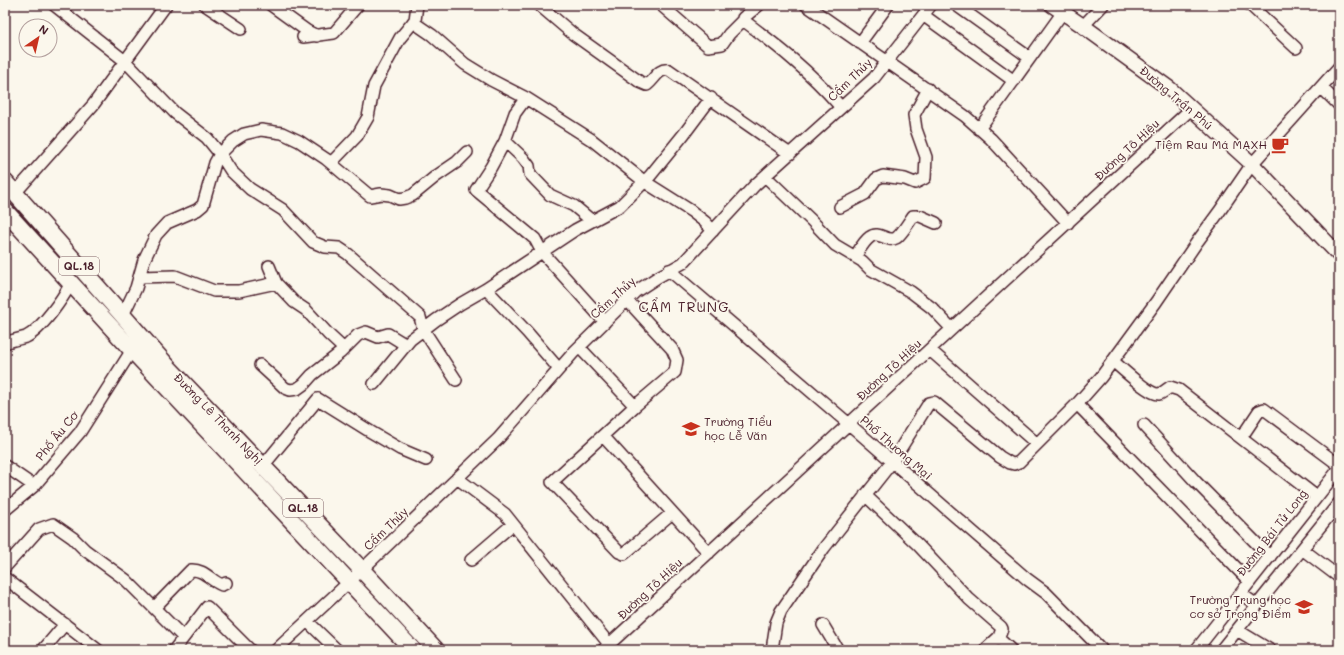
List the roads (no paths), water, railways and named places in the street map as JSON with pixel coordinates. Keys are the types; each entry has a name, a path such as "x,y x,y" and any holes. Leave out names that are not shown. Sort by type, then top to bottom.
{"highway":[{"name":"Đường Lê Thanh Nghị","path":"10,188 123,315 142,353"},
{"name":"Đường Lê Thanh Nghị","path":"5,211 71,283 142,353 263,466 436,650"},
{"name":"Đường Lê Thanh Nghị","path":"164,373 280,510 413,650"}],"main road":[{"name":"Đường Trần Phú","path":"1058,8 1170,89 1252,164 1339,255"}],"street":[{"path":"54,5 125,61 175,113 207,138 231,171 250,189 283,210 313,242 325,247 339,248 348,254 420,317 423,329 456,380"},
{"path":"10,188 93,105 166,5"},
{"path":"205,5 241,29"},
{"path":"271,5 307,31 318,36"},
{"path":"303,37 334,34 358,5"},
{"path":"331,163 358,136 368,117 374,86 400,38 415,20 417,5"},
{"path":"539,5 573,34 640,82 647,85 652,82 658,72 665,69 669,70 790,154"},
{"path":"661,5 708,46 722,44 729,34 743,20 743,18 759,5"},
{"path":"806,5 965,116 991,139 1068,222"},
{"path":"860,43 888,5"},
{"name":"Cẩm Thủy","path":"276,650 362,570 498,439 579,347 635,292 669,270 683,263 765,176 874,78 931,5"},
{"path":"956,5 1030,58"},
{"path":"1083,26 1103,5"},
{"path":"1250,5 1296,48"},
{"path":"979,129 1030,58 1058,8"},
{"path":"923,15 1014,81"},
{"path":"743,20 786,53 820,83 840,108"},
{"path":"413,22 432,35 465,64 491,80 526,98 592,140 645,182 691,211 705,222 713,231"},
{"path":"772,650 776,623 781,611 824,548 892,462 926,406 931,402 937,404 1000,457 1010,463 1014,464 1019,462 1077,404 1101,377 1156,302 1252,164 1339,67"},
{"path":"1321,88 1339,105"},
{"path":"840,207 865,194 876,179 883,176 905,179 915,183 925,178 926,157 916,129 914,115 928,90"},
{"path":"526,98 515,113 504,141 491,167 476,190 535,239 542,252 605,322"},
{"path":"374,384 406,345 423,329 575,230 620,206 645,182 711,98"},
{"name":"Đường Tô Hiệu","path":"606,647 1191,109"},
{"path":"123,315 136,288 144,260 156,236 167,223 197,210 203,205 215,163 220,154 233,141 244,134 261,130 282,133 294,138 331,163 370,196 381,194 390,195 399,199 413,194 457,162 467,152"},
{"path":"504,141 523,158 529,166 530,174 550,195 574,206 592,221"},
{"path":"765,176 835,245 870,269 910,292 932,308 952,329"},
{"path":"854,257 871,236 875,234 894,239 913,216 920,216 936,223"},
{"path":"269,266 276,283 294,302 306,310 344,349"},
{"name":"Phố Thương Mại","path":"669,270 1021,574 1046,593 1102,650"},
{"path":"139,277 175,276 214,291 225,292 239,292 276,283"},
{"path":"5,343 26,336 40,327 71,283"},
{"path":"486,289 527,332 559,370"},
{"path":"627,300 672,349 678,360 675,372 635,406 552,482 619,552 624,554 672,513"},
{"path":"260,365 285,388 290,390 296,389 304,384 312,375 344,349 358,335 366,332 378,337 388,334 406,345"},
{"path":"579,347 635,406"},
{"path":"930,350 1037,444"},
{"name":"Phố Âu Cơ","path":"5,510 34,486 80,432 142,353"},
{"path":"1113,361 1137,381 1158,394 1170,387 1179,390 1317,496"},
{"path":"263,466 318,399 388,442 426,460"},
{"path":"1077,404 1250,582"},
{"path":"1241,438 1259,411 1264,409 1339,465"},
{"path":"1144,425 1196,482 1270,557"},
{"path":"603,436 708,553"},
{"path":"5,466 34,486"},
{"name":"Đường Bái Tử Long","path":"1196,650 1339,469"},
{"path":"457,478 504,514 513,524 606,647"},
{"path":"865,495 918,545 969,599 1001,627 1002,631 998,637 985,650"},
{"path":"1221,650 1339,503"},
{"path":"5,567 39,529 53,524 126,580 183,637"},
{"path":"471,560 513,524"},
{"path":"1302,549 1339,577"},
{"path":"154,608 191,570 204,573 222,585 226,583"},
{"path":"5,578 98,650"},
{"path":"1241,594 1257,605"},
{"path":"174,650 207,607 250,650"},
{"path":"307,621 337,650"},
{"path":"43,650 65,624"},
{"path":"823,625 838,650"},
{"path":"1237,630 1270,650"},
{"path":"998,637 999,640 1011,650"}],"place":[{"name":"Tiệm Rau Má MAXH","path":"1280,145"},
{"name":"Trường Tiểu học Lễ Văn","path":"691,429"},
{"name":"Trường Trung học cơ sở Trọng Điểm","path":"1304,607"}],"district":[{"name":"CẨM TRUNG","path":"684,307"}]}
